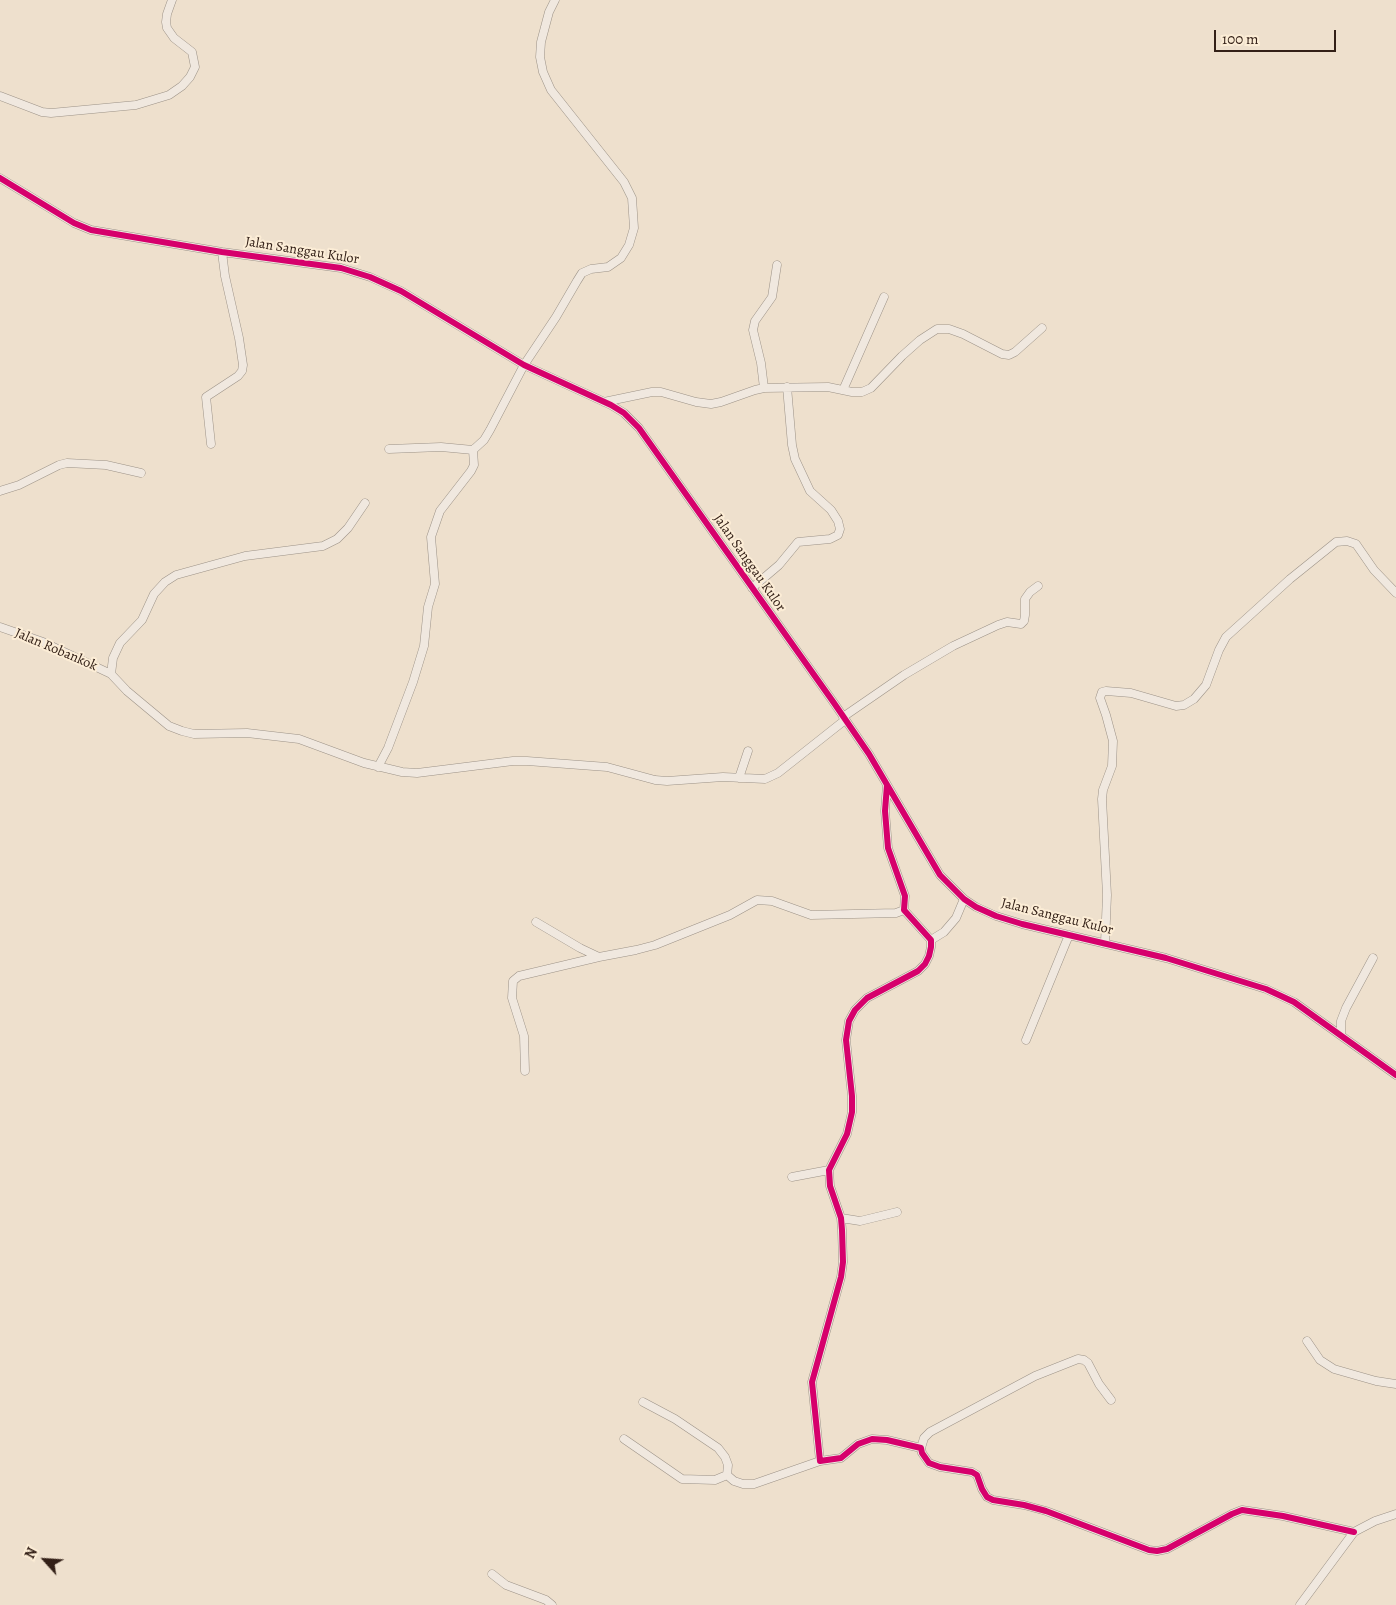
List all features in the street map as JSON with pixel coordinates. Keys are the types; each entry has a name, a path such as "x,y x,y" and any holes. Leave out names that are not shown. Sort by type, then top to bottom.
{"street":[{"path":"0,96 36,110 51,113 136,105 169,95 182,86 190,77 195,67 192,52 174,38 167,28 166,22 172,0"},
{"path":"389,449 441,447 473,450 484,440 524,365 582,273 591,269 608,267 615,263 621,258 629,245 634,228 632,198 624,182 551,90 543,72 540,57 541,42 549,12 555,0"},
{"name":"Jalan Sanggau Kulor","path":"0,178 74,223 91,230 222,252 341,268 370,276 401,291 524,365 624,413 639,428 869,754 940,875 964,899 996,916 1166,958 1266,989 1294,1002 1396,1075"},
{"path":"211,444 206,397 238,376 242,371 243,365 222,252"},
{"path":"764,388 761,363 753,330 755,322 772,297 777,265"},
{"path":"843,390 884,297"},
{"path":"604,402 652,392 661,392 696,402 711,404 764,388 828,387 862,392 871,388 902,356 920,340 937,329 949,329 1002,354 1009,354 1015,352 1042,328"},
{"path":"752,588 780,565 798,542 830,538 838,535 840,529 838,521 831,510 810,491 795,459 787,387"},
{"path":"378,767 388,748 413,682 424,646 428,607 435,584 431,544 434,528 446,502 474,465 473,450"},
{"path":"0,491 19,485 59,465 67,463 106,466 142,473"},
{"path":"366,503 348,528 337,539 323,546 245,556 176,575 165,582 154,594 142,620 120,643 113,658 111,674 127,691 169,726 182,732 194,734 247,734 299,739 378,767 402,772 417,773 513,761 527,761 607,767 655,780 667,781 723,777 766,778 773,776 844,719 904,675 953,646 998,625 1007,622 1021,624 1024,621 1025,615 1025,599 1038,586"},
{"path":"1105,943 1107,895 1102,799 1103,790 1112,766 1113,741 1100,698 1102,692 1131,693 1176,706 1194,699 1206,685 1226,637 1290,579 1336,542 1347,541 1356,544 1374,570 1396,592"},
{"name":"Jalan Robankok","path":"0,627 43,642 111,674"},
{"path":"739,778 748,751"},
{"path":"820,1461 812,1382 841,1277 843,1243 841,1218 830,1186 829,1170 847,1134 852,1112 846,1040 850,1021 855,1010 867,998 918,971 930,956 931,940 904,910 905,896 888,848 885,811 887,785"},
{"path":"931,940 944,932 956,918 964,899"},
{"path":"525,1071 524,1036 512,998 513,980 519,976 636,950 669,940 730,916 757,900 772,901 811,915 896,913 904,910"},
{"path":"536,922 572,944 599,957"},
{"path":"1026,1040 1069,935"},
{"path":"1341,1035 1341,1021 1346,1008 1373,958"},
{"path":"792,1177 829,1170"},
{"path":"841,1218 860,1221 897,1212"},
{"path":"1307,1340 1320,1360 1334,1369 1376,1381 1396,1384"},
{"path":"1111,1400 1099,1384 1088,1363 1084,1360 1078,1360 1036,1376 937,1428 924,1438 921,1448 922,1453 925,1458 935,1465 972,1472 977,1475 987,1497 993,1500 1046,1511 1150,1550 1167,1550 1242,1510 1283,1516 1354,1532"},
{"path":"643,1402 675,1419 718,1448 728,1465 727,1475"},
{"path":"624,1439 682,1479 716,1480 727,1475"},
{"path":"727,1475 734,1481 743,1484 754,1484 820,1461 841,1458 858,1444 872,1439 887,1440 921,1448"},
{"path":"1300,1605 1354,1532 1374,1521 1396,1514"},
{"path":"492,1574 506,1585 546,1600 552,1605"}],"cycle path":[{"path":"0,178 74,223 91,230 222,252 341,268 370,277 401,291 524,365 611,405 624,413 639,428 869,754 940,875 964,899 996,916 1022,924 1166,958 1266,989 1294,1002 1396,1075"},
{"path":"887,785 885,811 888,848 905,896 904,910 931,940 931,947 925,964 918,971 867,998 855,1010 849,1021 846,1040 852,1112 847,1134 829,1170 830,1186 841,1218 843,1262 841,1277 812,1382 820,1461 841,1458 858,1444 872,1439 887,1440 921,1448 929,1463 940,1467 972,1472 977,1475 987,1497 993,1500 1046,1511 1149,1550 1167,1549 1242,1510 1283,1516 1354,1532"}]}
